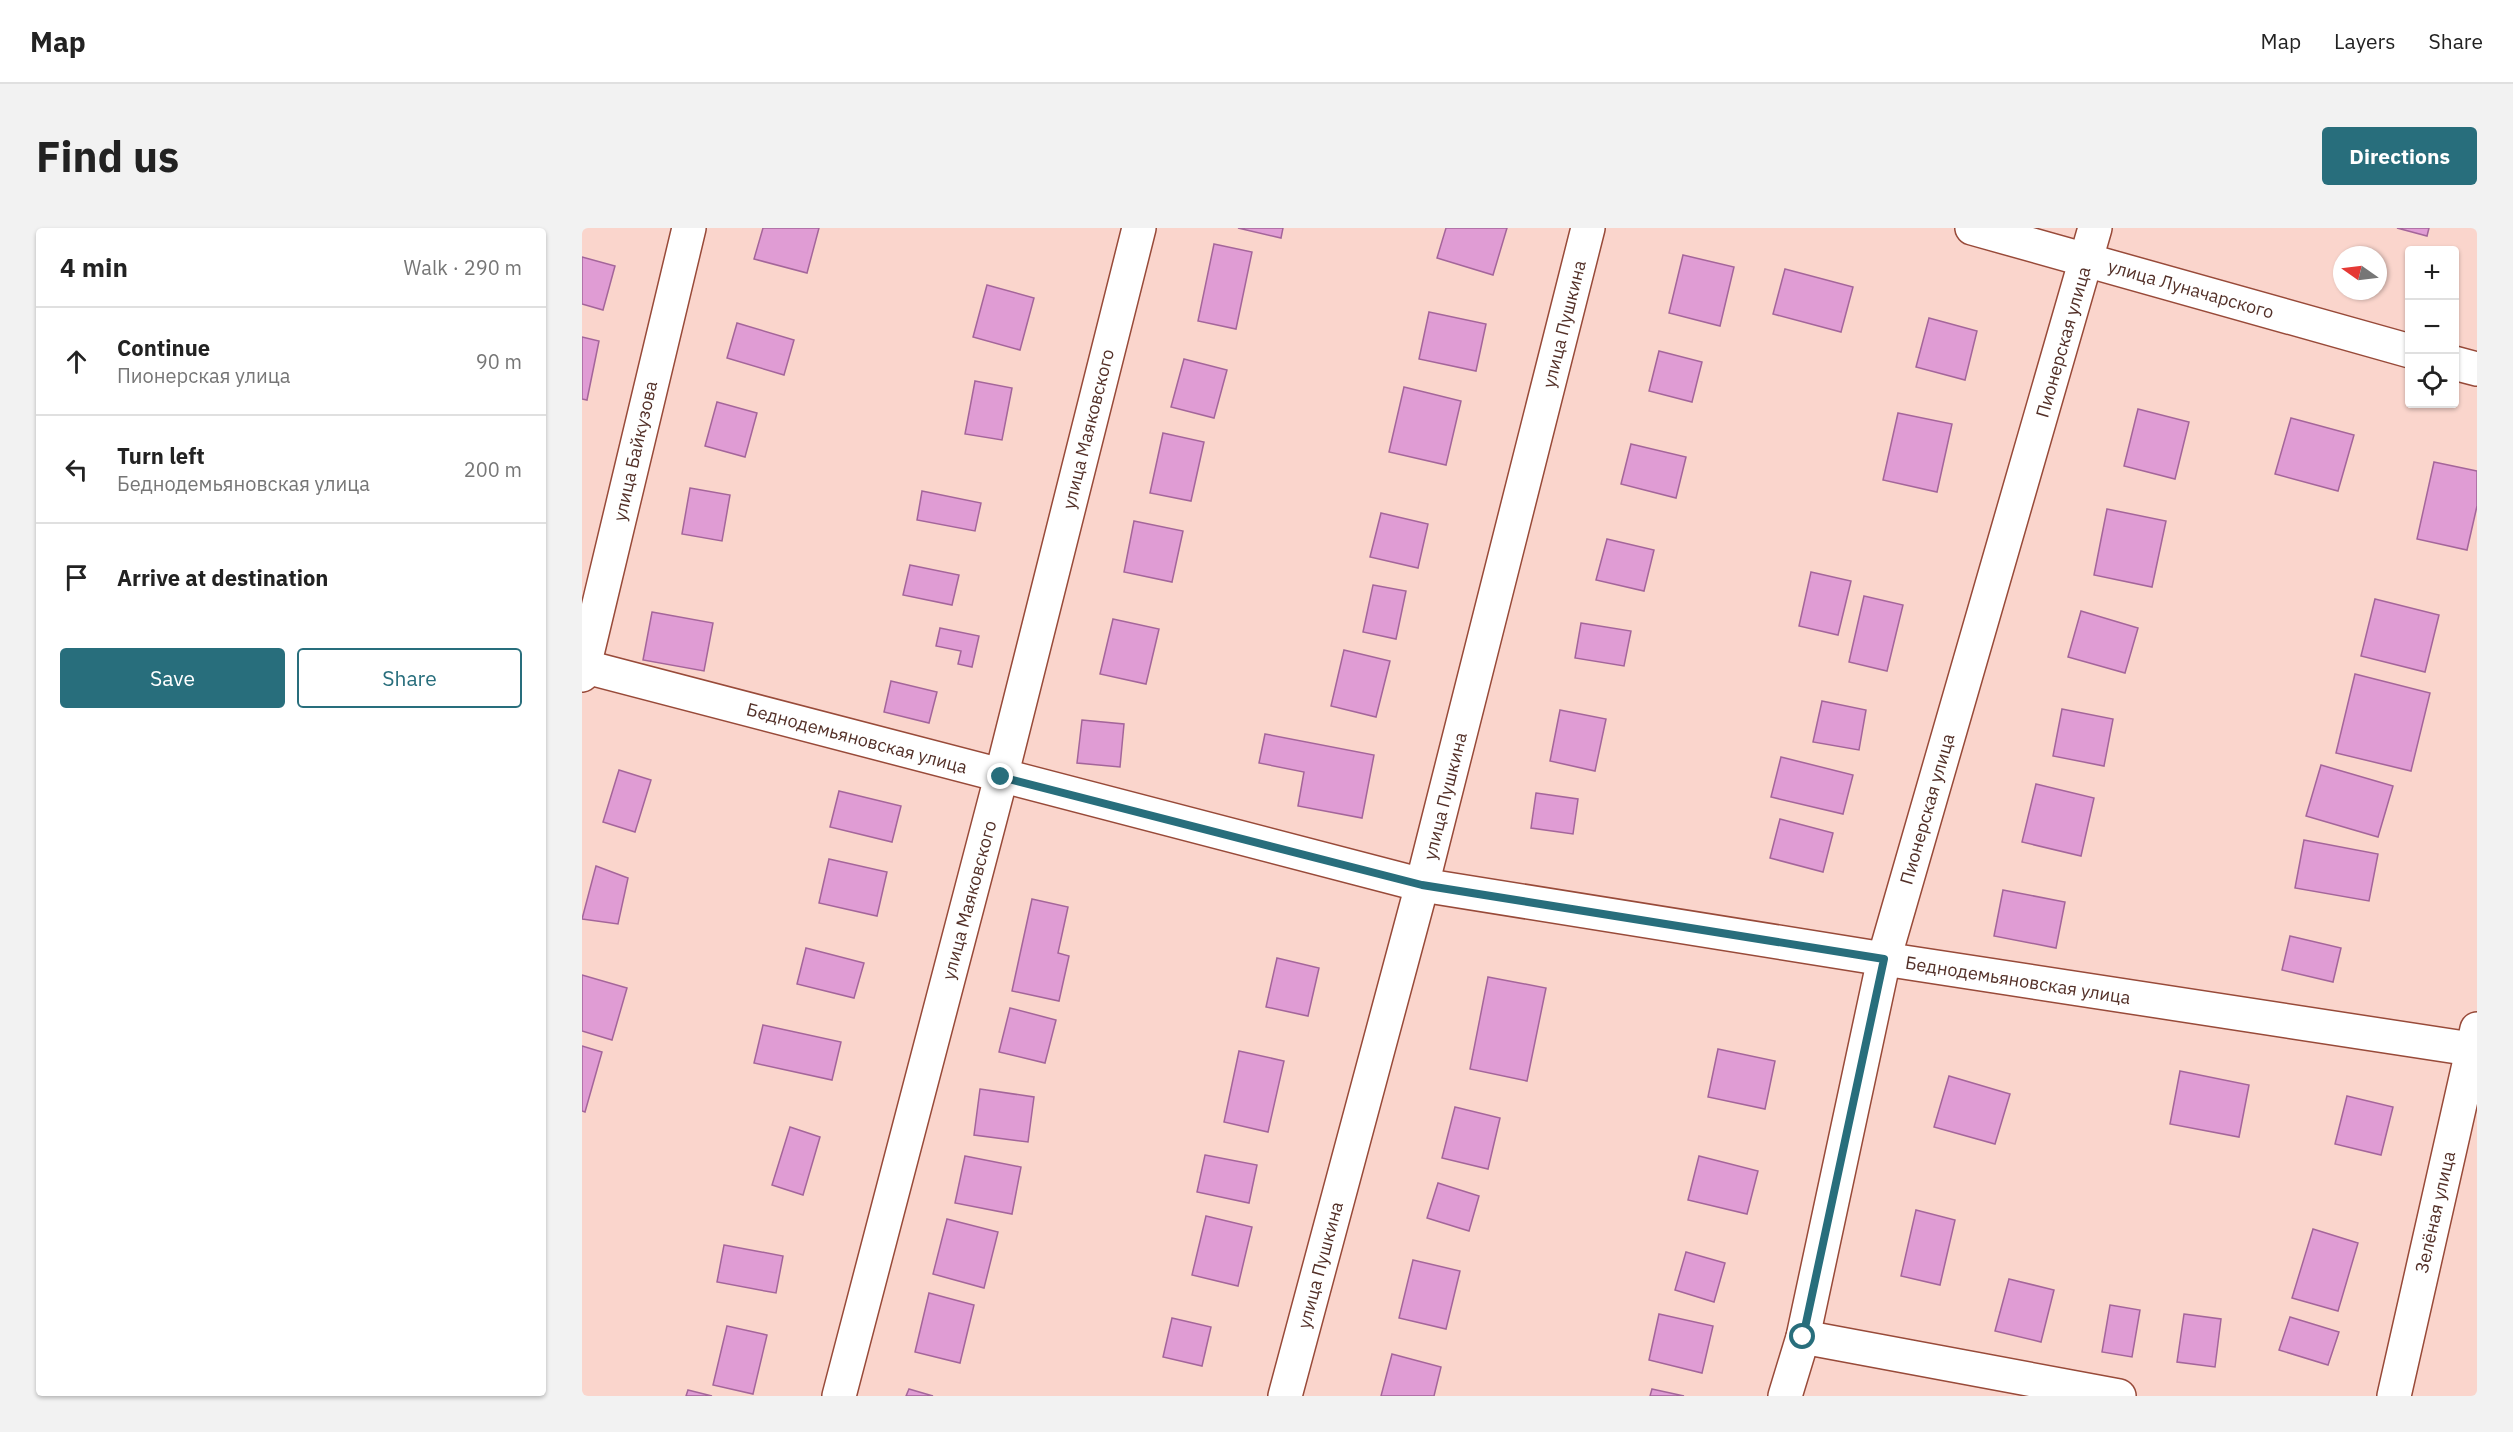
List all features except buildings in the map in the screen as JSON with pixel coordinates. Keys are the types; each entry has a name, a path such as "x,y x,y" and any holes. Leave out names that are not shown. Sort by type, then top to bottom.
{"street":[{"name":"улица Байкузова","path":"583,669 689,228"},
{"name":"улица Маяковского","path":"838,1396 1001,777 1139,228"},
{"name":"улица Пушкина","path":"1285,1396 1422,885 1588,228"},
{"name":"улица Луначарского","path":"1972,228 2405,350"},
{"name":"Пионерская улица","path":"1785,1396 1803,1337 1884,959 2095,228"},
{"path":"2459,364 2477,369"},
{"name":"Беднодемьяновская улица","path":"583,669 1422,885 1884,959 2476,1043"},
{"name":"Зелёная улица","path":"2394,1396 2476,1043"},
{"path":"1803,1337 2120,1396"}],"route":[{"path":"1001,777 1422,885 1884,959 1803,1337"}]}
